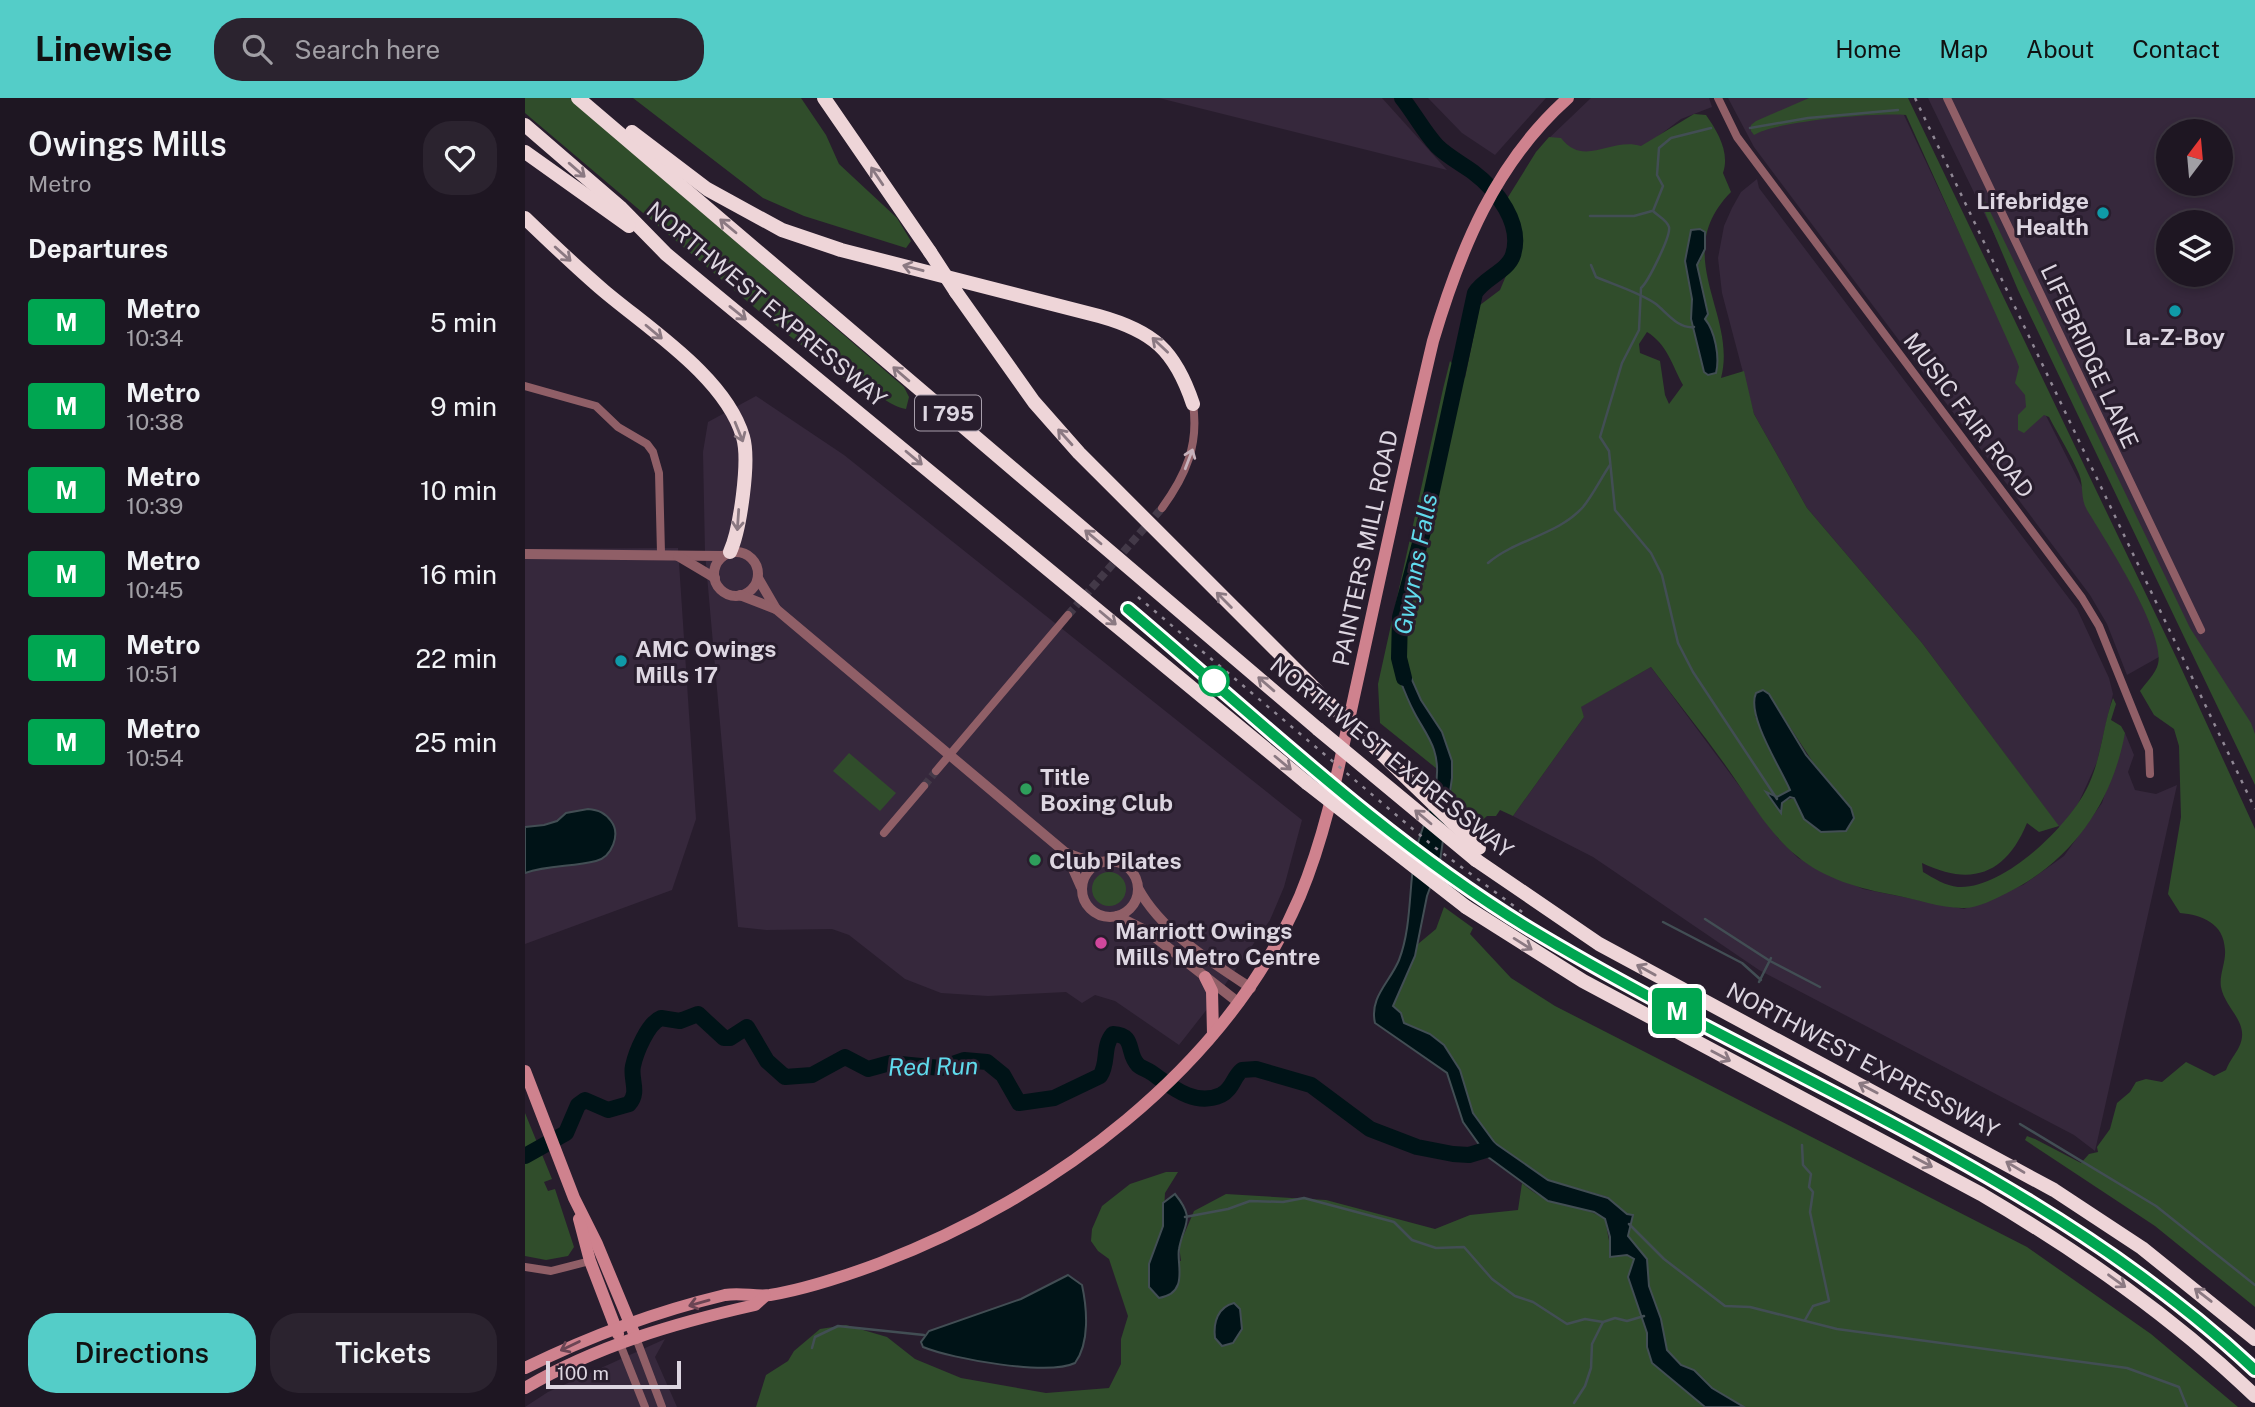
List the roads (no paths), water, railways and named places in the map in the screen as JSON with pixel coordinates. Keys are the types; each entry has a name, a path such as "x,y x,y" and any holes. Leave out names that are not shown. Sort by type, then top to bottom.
{"highway":[{"name":"NORTHWEST EXPRESSWAY","path":"577,98 1318,729 1556,916 1611,951 2054,1190 2141,1248 2255,1339"},
{"path":"589,98 707,189 782,230 841,250 1099,316 1137,329 1169,353 1186,382 1193,404"},
{"path":"825,98 1034,402 1079,453 1478,854"},
{"name":"NORTHWEST EXPRESSWAY","path":"525,125 620,207 666,254 1307,783 1466,907 1583,981 1939,1171 2032,1224 2159,1312 2255,1395"},
{"path":"525,152 666,254"},
{"path":"525,218 601,289 699,370 725,402 743,436 746,464 736,538 726,554"}],"main road":[{"name":"PAINTERS MILL ROAD","path":"525,1388 551,1373 636,1338 688,1321 755,1305 765,1296 879,1263 984,1216 1075,1159 1152,1095 1240,1003 1251,988 1299,897 1325,825 1433,341 1458,263 1502,175 1539,125 1568,98"},
{"path":"1205,977 1212,991 1213,1034"},
{"path":"525,1071 564,1174 636,1338"},
{"path":"525,1089 538,1106"},
{"path":"574,1198 590,1261 620,1344"},
{"name":"PAINTERS MILL ROAD","path":"525,1368 630,1322 743,1292 765,1296"}],"street":[{"name":"MUSIC FAIR ROAD","path":"1718,98 1743,145 2083,598 2099,626 2149,750 2150,774"},
{"name":"LIFEBRIDGE LANE","path":"1947,98 2201,630"},
{"path":"525,386 596,406 618,427 647,444 653,452 659,473 661,553"},
{"path":"1161,508 1181,479 1193,450 1193,404"},
{"path":"525,554 748,555 757,567 758,578 776,609"},
{"path":"715,578 715,568 726,554"},
{"path":"676,555 715,578 726,593 740,595 776,609 1066,853 1086,860 1113,861 1129,869 1156,914 1217,965 1251,988"},
{"path":"740,595 753,588 758,578"},
{"path":"936,771 1068,615"},
{"path":"884,833 924,786"},
{"path":"1066,853 1089,908 1105,917 1117,916 1132,906 1138,888"},
{"path":"1081,887 1087,872 1103,862"},
{"path":"1117,916 1147,931 1240,1003"},
{"path":"525,1267 551,1271 590,1261"},
{"path":"636,1338 662,1407"},
{"path":"620,1344 645,1407"}],"waterway":[{"name":"Gwynns Falls","path":"1402,98 1437,146 1482,179 1499,198 1511,220 1515,243 1510,261 1475,293 1423,532 1400,617 1399,658 1404,678"},
{"path":"1750,128 1808,118 1898,110"},
{"path":"1711,128 1671,138 1659,148 1657,175 1663,186 1653,211 1666,222 1669,232 1658,259 1641,288 1639,330 1622,363 1600,437 1609,451 1615,510 1651,553 1662,575 1678,643 1693,672 1777,799"},
{"path":"1590,216 1634,216 1652,211"},
{"path":"1591,265 1596,277 1643,296 1678,323 1694,327"},
{"path":"1488,563 1573,516 1587,502 1610,465"},
{"path":"1705,919 1770,961 1820,987"},
{"path":"1663,922 1742,963 1761,980"},
{"path":"1759,982 1771,958"},
{"name":"Red Run","path":"525,1156 566,1133 578,1105 585,1100 608,1110 629,1104 634,1095 632,1071 635,1060 643,1039 652,1026 661,1018 680,1021 698,1014 724,1038 730,1038 747,1027 767,1061 785,1077 812,1075 845,1057 868,1069 890,1063 941,1068 964,1060 987,1062 1003,1075 1019,1103 1054,1098 1100,1076 1110,1039 1113,1034 1120,1035 1128,1041 1138,1065 1193,1097 1202,1099 1221,1095 1228,1090 1242,1070 1256,1069 1311,1085 1370,1129 1417,1147 1469,1155 1489,1149"},
{"path":"2020,1124 2156,1206 2255,1285"},
{"path":"1802,1145 1803,1165 1811,1174 1809,1187 1813,1192 1810,1212 1829,1301 1813,1306 1805,1320"},
{"path":"1185,1217 1228,1209 1250,1201 1283,1202 1304,1198 1394,1222 1412,1240 1436,1248 1464,1247 1492,1279 1515,1296 1533,1302 1567,1324 1585,1319 1603,1322 1615,1318 1627,1321 1644,1316"},
{"path":"1629,1224 1664,1259 1725,1306 1750,1307 1837,1329 2127,1368 2179,1387 2187,1407"},
{"path":"1574,1403 1585,1386 1591,1368 1592,1344 1603,1322"},
{"path":"812,1348 815,1337 838,1326 924,1335"}],"tunnel":[{"path":"1068,615 1162,508"},
{"path":"924,786 936,771"}],"railway":[{"path":"1915,98 2255,809"},
{"path":"1138,597 1433,846 1526,915"},
{"path":"1128,609 1323,777 1425,858 1477,895 1622,982 1998,1183 2088,1239 2174,1301 2255,1370"}],"metro line":[{"name":"M","path":"1128,609 1382,823 1504,913 1667,1006 1937,1149 2042,1209 2127,1266 2207,1328 2255,1370"}],"place":[{"name":"Lifebridge Health","path":"2103,213"},
{"name":"La-Z-Boy","path":"2175,311"},
{"name":"AMC Owings Mills 17","path":"621,661"},
{"name":"Title Boxing Club","path":"1026,789"},
{"name":"Club Pilates","path":"1035,860"},
{"name":"Marriott Owings Mills Metro Centre","path":"1101,943"}]}
